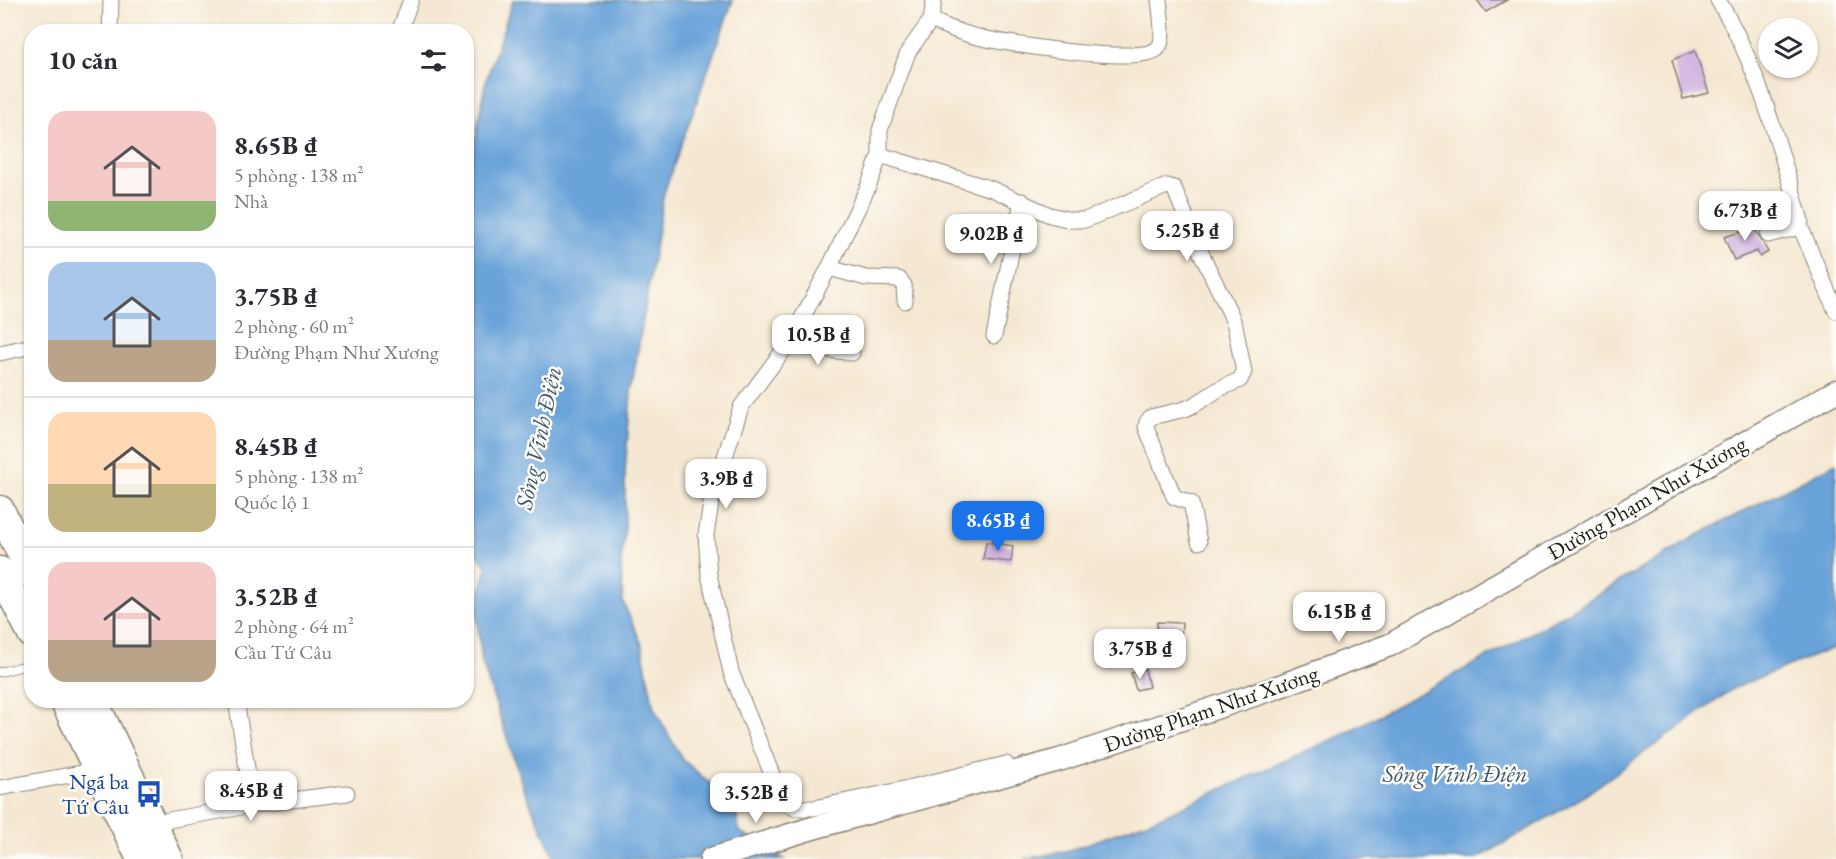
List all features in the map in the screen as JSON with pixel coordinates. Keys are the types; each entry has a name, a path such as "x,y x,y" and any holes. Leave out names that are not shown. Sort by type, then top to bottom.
{"highway":[{"path":"0,510 12,584 24,613"},
{"path":"68,708 141,859"},
{"path":"97,708 169,859"}],"main road":[{"name":"Đường Phạm Như Xương","path":"711,859 813,828 1059,760 1272,690 1390,645 1836,391"}],"street":[{"path":"110,24 111,0"},
{"path":"402,24 411,0"},
{"path":"934,0 931,20 908,52 880,130 880,155 868,187 829,268 788,344 741,407 712,496 706,535 709,575 731,672 773,777 790,805 795,808 814,808 900,790 1028,759 1059,760"},
{"path":"931,20 970,35 1059,51 1121,55 1152,52 1158,49 1162,42 1159,0"},
{"path":"1718,0 1734,29 1766,106 1800,226 1836,311"},
{"path":"880,155 992,189 1050,215 1071,220 1085,220 1162,188 1171,187 1177,193 1199,249 1235,326 1244,372 1240,380 1219,389 1196,404 1151,417 1147,422 1146,426 1174,497 1191,503 1199,542"},
{"path":"993,336 1022,201"},
{"path":"1768,235 1800,226"},
{"path":"829,268 866,278 899,279 904,285 905,301"},
{"path":"788,344 852,353"},
{"path":"0,353 24,348"},
{"path":"237,708 253,805"},
{"path":"0,788 97,770"},
{"path":"152,823 253,805 347,793"}],"lane":[{"path":"0,672 24,666"}],"water":[{"path":"513,0 733,0 664,193 631,392 625,473 625,527 621,564 623,602 641,642 654,708 682,759 734,804 740,832 784,859 555,859 523,787 482,662 476,608 487,568 474,549 474,147 485,84"},
{"name":"Sông Vĩnh Điện","path":"1836,463 1836,647 1734,688 1581,798 1477,859 1024,859 1071,850 1162,816 1342,735 1550,623 1696,536"}],"building":[{"path":"1477,0 1507,0 1486,12"},
{"path":"1695,51 1709,93 1683,99 1672,60"},
{"path":"1749,219 1768,252 1760,257 1757,251 1734,260 1724,237 1744,231 1738,221"},
{"path":"986,542 1013,546 1011,562 983,559"},
{"path":"1157,622 1182,623 1181,640 1157,639"},
{"path":"1145,669 1149,687 1136,690 1131,673"}],"place":[{"name":"Ngã ba Tứ Câu","path":"149,794"}]}
